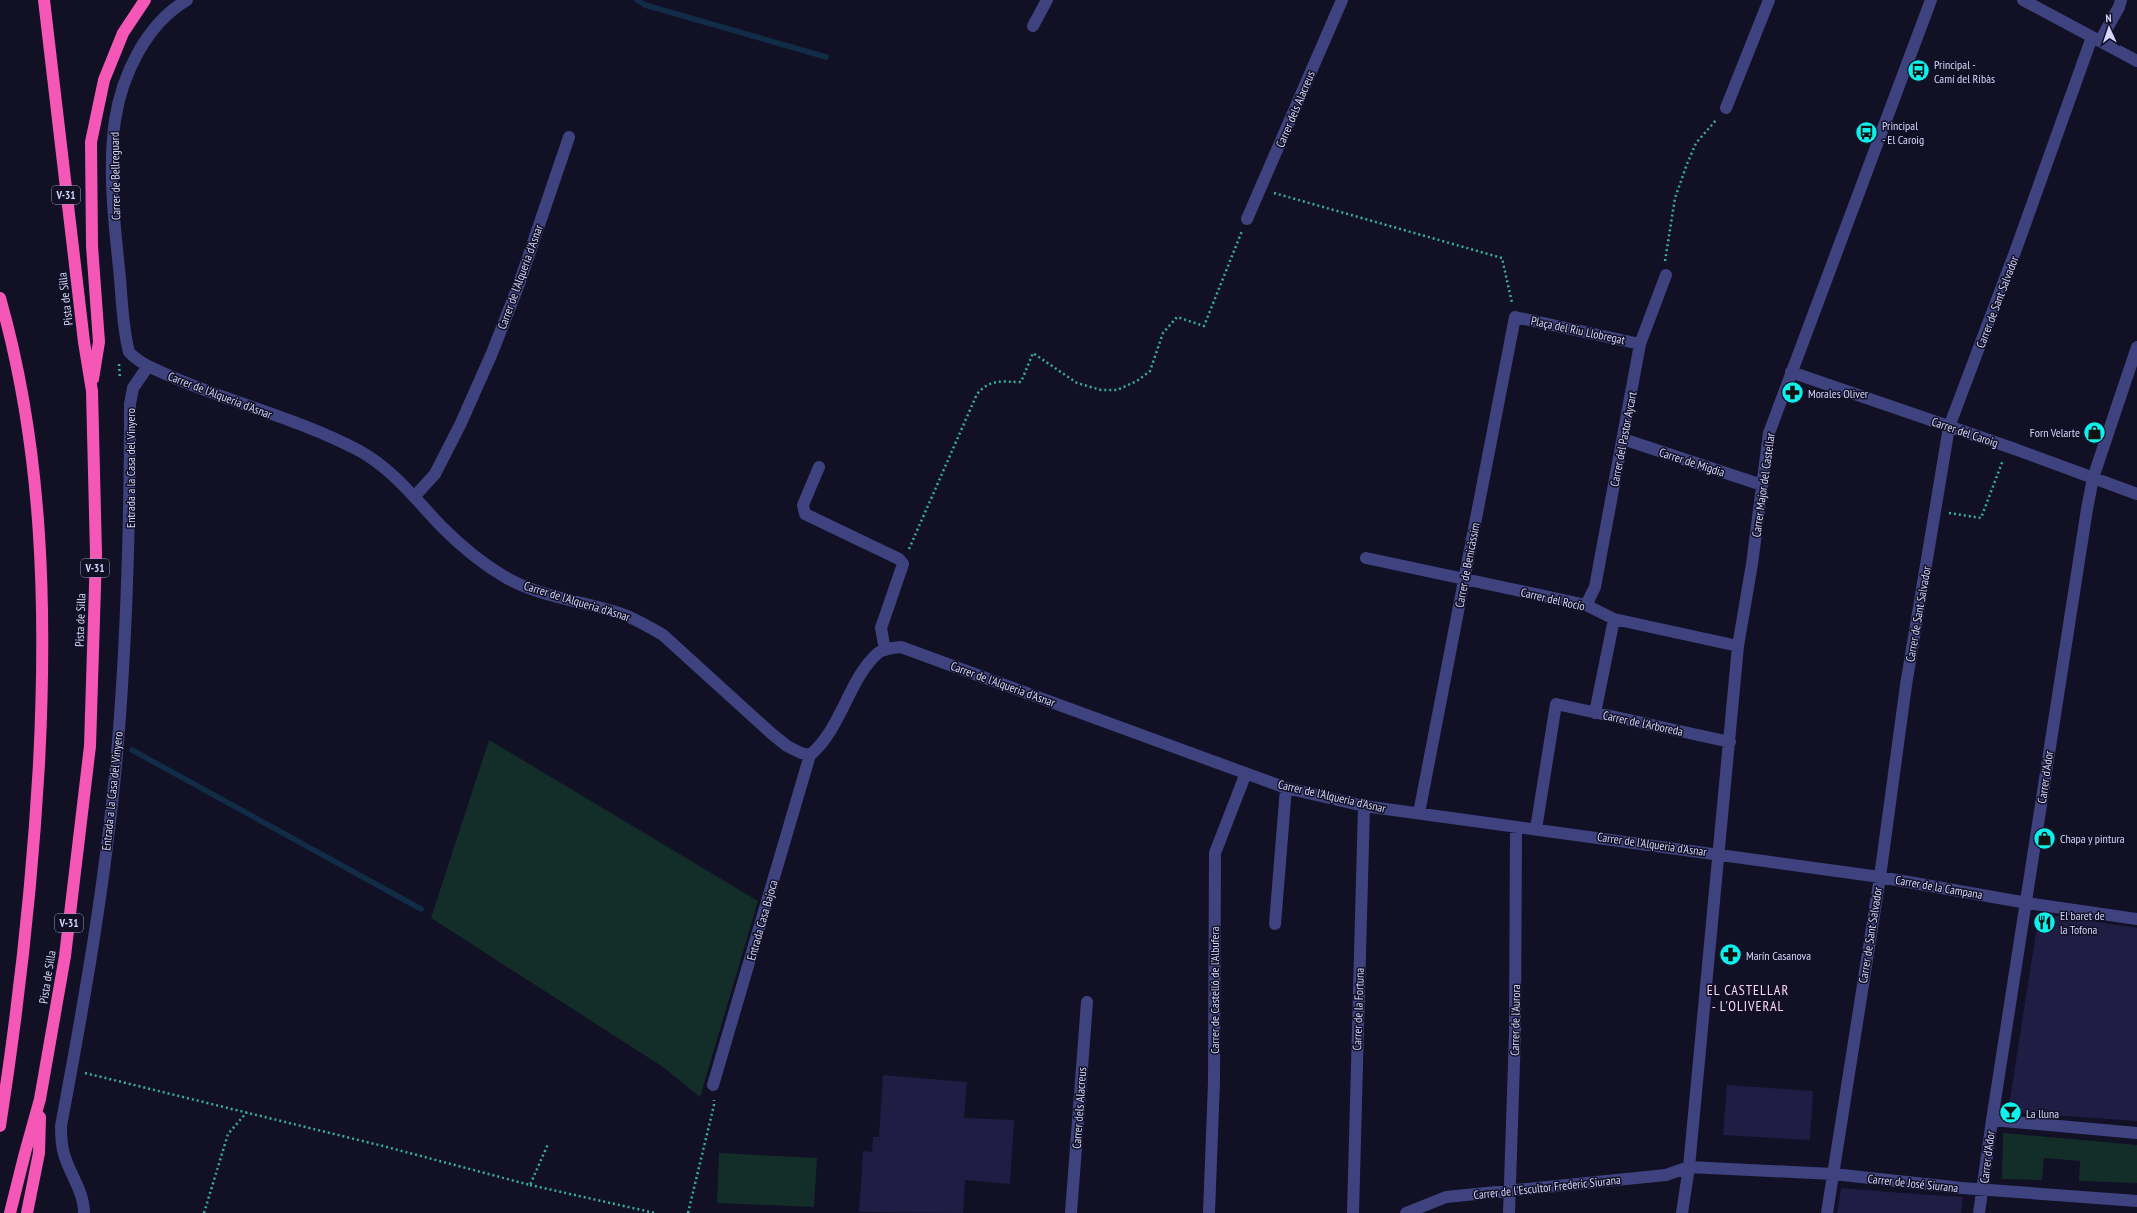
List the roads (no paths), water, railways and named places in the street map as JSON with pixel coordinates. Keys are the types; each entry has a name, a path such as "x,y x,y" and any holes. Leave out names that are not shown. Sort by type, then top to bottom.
{"highway":[{"name":"Pista de Silla","path":"10,1213 40,1099 65,956 90,746 96,554 92,391 82,327 44,0"},
{"path":"92,391 99,342 92,246 91,142 104,80 123,33 145,0"},
{"path":"0,298 22,393 31,448 40,537 43,625 42,714 34,849 18,1013 0,1126"},
{"path":"27,1213 39,1152 40,1099"}],"street":[{"name":"Carrer de Bellreguard","path":"148,366 137,362 129,352 126,344 116,241 113,174 115,120 125,82 143,43 159,21 187,0"},
{"path":"1033,26 1047,0"},
{"name":"Carrer dels Alacreus","path":"1247,218 1342,0"},
{"path":"1726,108 1769,0"},
{"name":"Carrer Major del Castellar","path":"1682,1213 1689,1167 1717,853 1730,742 1738,646 1769,433 1931,0"},
{"path":"2023,0 2137,60"},
{"name":"Carrer de Sant Salvador","path":"1827,1213 1880,877 1906,685 1949,427 2096,39 2119,6 2121,0"},
{"name":"Carrer de l'Alqueria d'Asnar","path":"414,497 435,474 461,423 492,353 519,284 569,137"},
{"name":"Carrer del Pastor Aycart","path":"1586,605 1595,587 1640,344 1666,275"},
{"name":"Plaça del Riu Llobregat","path":"1515,317 1640,344"},
{"name":"Carrer de Benicàssim","path":"1419,813 1515,317"},
{"name":"Carrer d'Ador","path":"1979,1213 1992,1120 2027,903 2065,641 2093,478 2137,347"},
{"name":"Carrer de l'Alqueria d'Asnar","path":"148,366 200,389 315,430 358,451 397,478 442,526 475,558 506,578 534,589 621,613 646,624 663,635 772,734 788,746 801,753 810,755"},
{"name":"Entrada a la Casa del Vinyero","path":"84,1213 78,1188 64,1156 61,1143 61,1126 88,979 98,912 117,756 126,636 130,520 130,404 133,388 148,366"},
{"name":"Carrer del Caroig","path":"1791,372 2137,494"},
{"name":"Carrer de Migdia","path":"1623,439 1762,485"},
{"path":"810,755 816,750 833,726 866,667 879,652 885,650 881,628 903,564 899,559 805,514 803,504 819,467"},
{"name":"Carrer del Rocío","path":"1366,558 1586,605 1614,619 1738,646"},
{"path":"1595,713 1614,619"},
{"name":"Carrer de l'Alqueria d'Asnar","path":"885,650 901,647 916,651 1286,788 1364,806 1516,828 1536,829 1717,853"},
{"name":"Carrer de l'Arboreda","path":"1536,829 1556,704 1730,742"},
{"name":"Entrada Casa Bajoca","path":"713,1085 810,755"},
{"name":"Carrer de Castelló de l'Albufera","path":"1209,1213 1214,1082 1214,853 1246,773"},
{"path":"1275,924 1286,788"},
{"name":"Carrer de la Fortuna","path":"1353,1213 1364,806"},
{"name":"Carrer de l'Aurora","path":"1509,1213 1515,1033 1516,828"},
{"name":"Carrer de la Campana","path":"1717,853 1880,877 2027,903 2137,920"},
{"name":"Carrer dels Alacreus","path":"1071,1213 1087,1002"},
{"path":"1992,1120 2137,1133"},
{"name":"Carrer de l'Escultor Frederic Siurana","path":"1406,1213 1446,1197 1666,1175 1689,1167"},
{"name":"Carrer de José Siurana","path":"1689,1167 1833,1174 1983,1190 2137,1201"}],"waterway":[{"path":"637,0 645,5 826,57"},
{"path":"132,750 421,909"}],"place":[{"name":"Principal - Camí del Ribàs","path":"1918,71"},
{"name":"Principal - El Caroig","path":"1866,132"},
{"name":"Morales Oliver","path":"1792,393"},
{"name":"Forn Velarte","path":"2095,432"},
{"name":"Chapa y pintura","path":"2045,838"},
{"name":"El baret de la Tofona","path":"2044,922"},
{"name":"Marín Casanova","path":"1730,955"},
{"name":"La lluna","path":"2011,1113"}],"district":[{"name":"EL CASTELLAR - L'OLIVERAL","path":"1748,998"}]}
